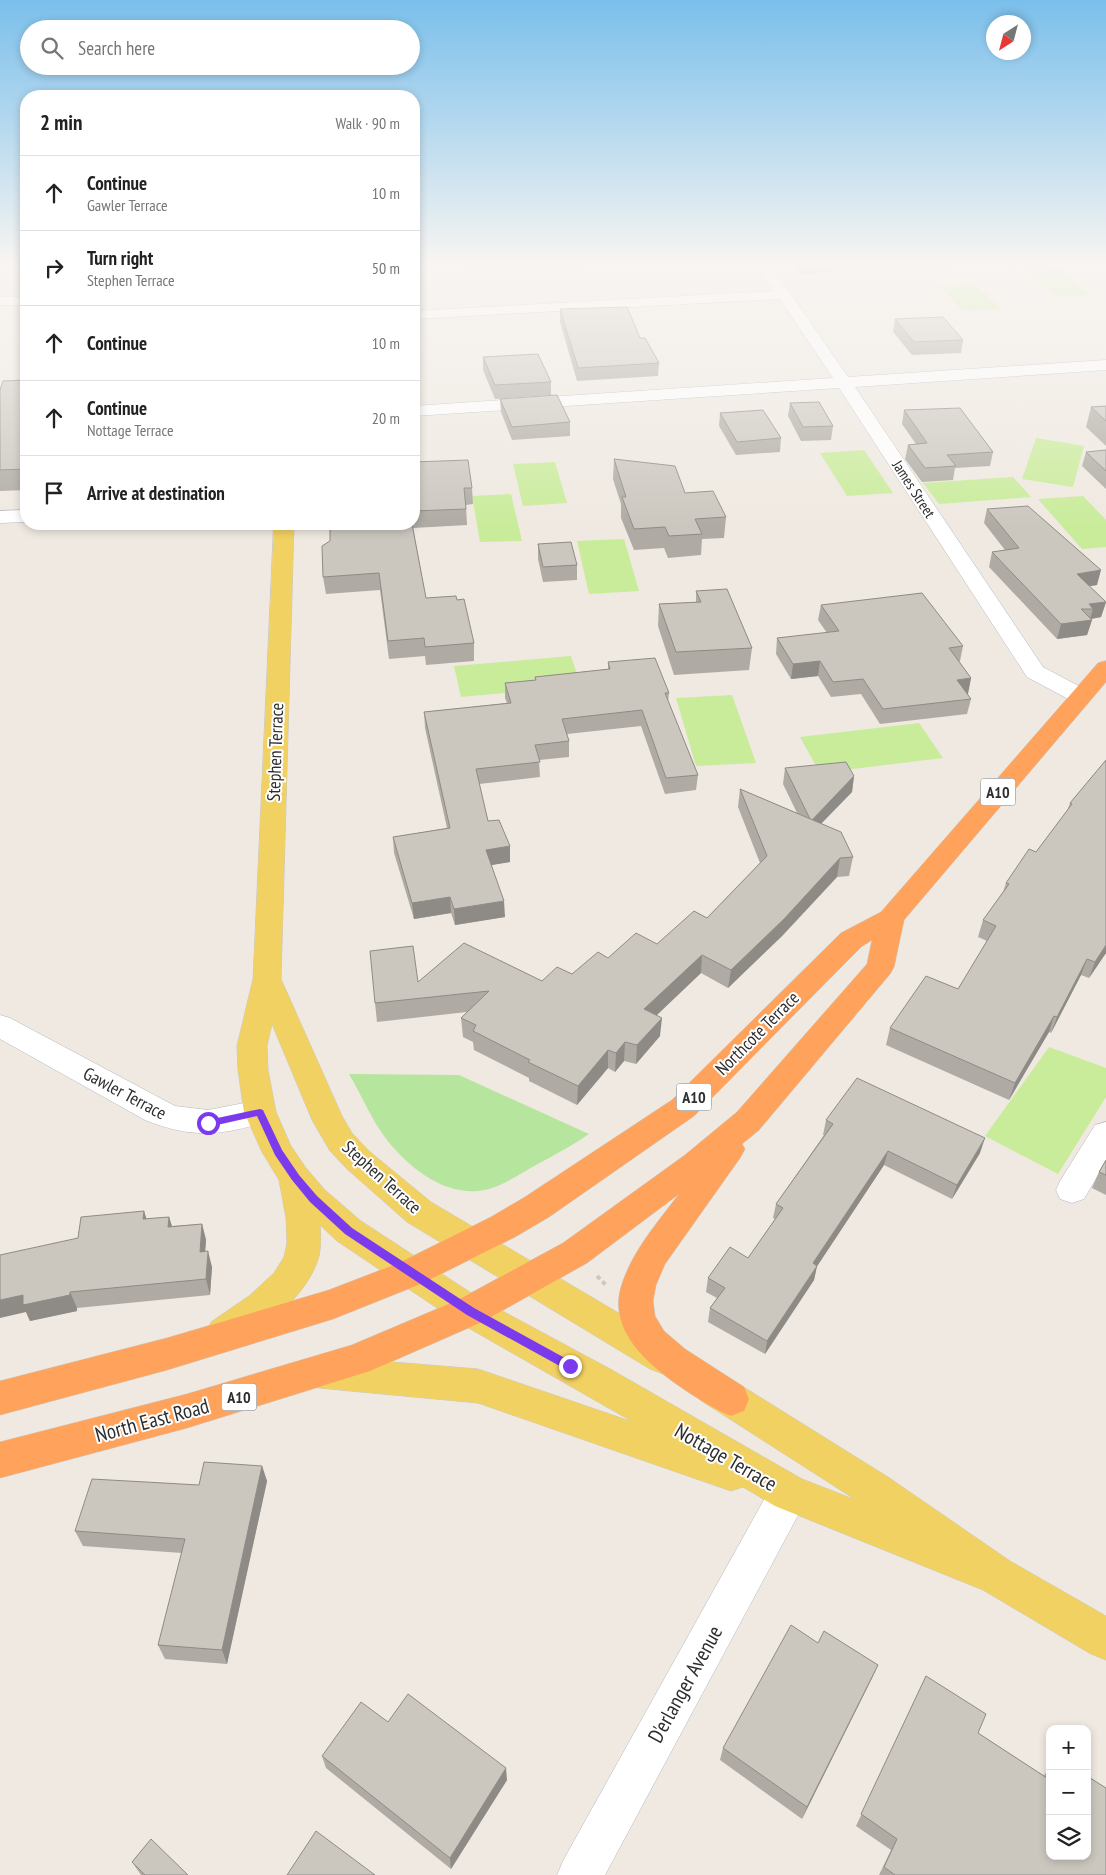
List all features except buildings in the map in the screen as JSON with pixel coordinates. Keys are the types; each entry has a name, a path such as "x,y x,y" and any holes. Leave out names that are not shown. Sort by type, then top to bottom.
{"highway":[{"name":"Northcote Terrace","path":"471,1244 537,1207 683,1108 851,940 891,918 1106,668"},
{"name":"Northcote Terrace","path":"530,1280 590,1244 696,1164 748,1121 880,967 891,918"},
{"path":"731,1398 674,1360 653,1343 640,1325 636,1306 637,1292 641,1280 655,1252 748,1121"},
{"name":"A10","path":"0,1398 213,1340 333,1304 411,1273 471,1244"},
{"name":"A10","path":"470,1311 530,1280"},
{"name":"North East Road","path":"0,1460 187,1412 357,1360 470,1311"}],"main road":[{"name":"Stephen Terrace","path":"284,530 267,979 252,1046 253,1070 260,1112 278,1152 313,1199 349,1231 411,1273"},
{"name":"Stephen Terrace","path":"267,979 295,1042 313,1090 341,1142 408,1204 530,1280"},
{"path":"213,1340 263,1305 292,1276 299,1264 304,1243 303,1224 295,1177"},
{"name":"Nottage Terrace","path":"411,1273 470,1311 585,1374 789,1493 996,1574"},
{"name":"Nottage Terrace","path":"530,1280 731,1398 874,1490 996,1574 1106,1639"},
{"path":"319,1372 478,1386 789,1493"}],"street":[{"name":"James Street","path":"822,352 1035,672 1080,696"},
{"path":"420,411 845,384 1106,365"},
{"path":"0,517 20,516"},
{"name":"Gawler Terrace","path":"0,1026 156,1112 177,1120 208,1123 260,1112"},
{"path":"1072,1190 1106,1134"},
{"name":"D'erlanger Avenue","path":"580,1875 789,1493"}],"green space":[{"path":"1036,438 1084,446 1073,487 1022,479"},
{"path":"864,450 893,493 847,496 820,453"},
{"path":"555,462 567,503 523,506 513,464"},
{"path":"1013,477 1031,497 939,504 923,483"},
{"path":"511,494 522,541 480,542 472,496"},
{"path":"1083,496 1106,520 1106,547 1082,549 1038,499"},
{"path":"624,539 639,591 589,594 577,541"},
{"path":"571,656 581,686 461,697 454,666"},
{"path":"732,695 756,763 696,766 676,698"},
{"path":"919,723 943,758 820,773 800,737"},
{"path":"1049,1047 1106,1068 1106,1097 1058,1174 985,1136"},
{"path":"349,1074 459,1075 589,1134 501,1184 489,1189 459,1190 432,1180 396,1151 377,1125"}],"route":[{"path":"208,1123 260,1112 278,1152 295,1177 313,1199 349,1231 470,1311 570,1366"}]}
